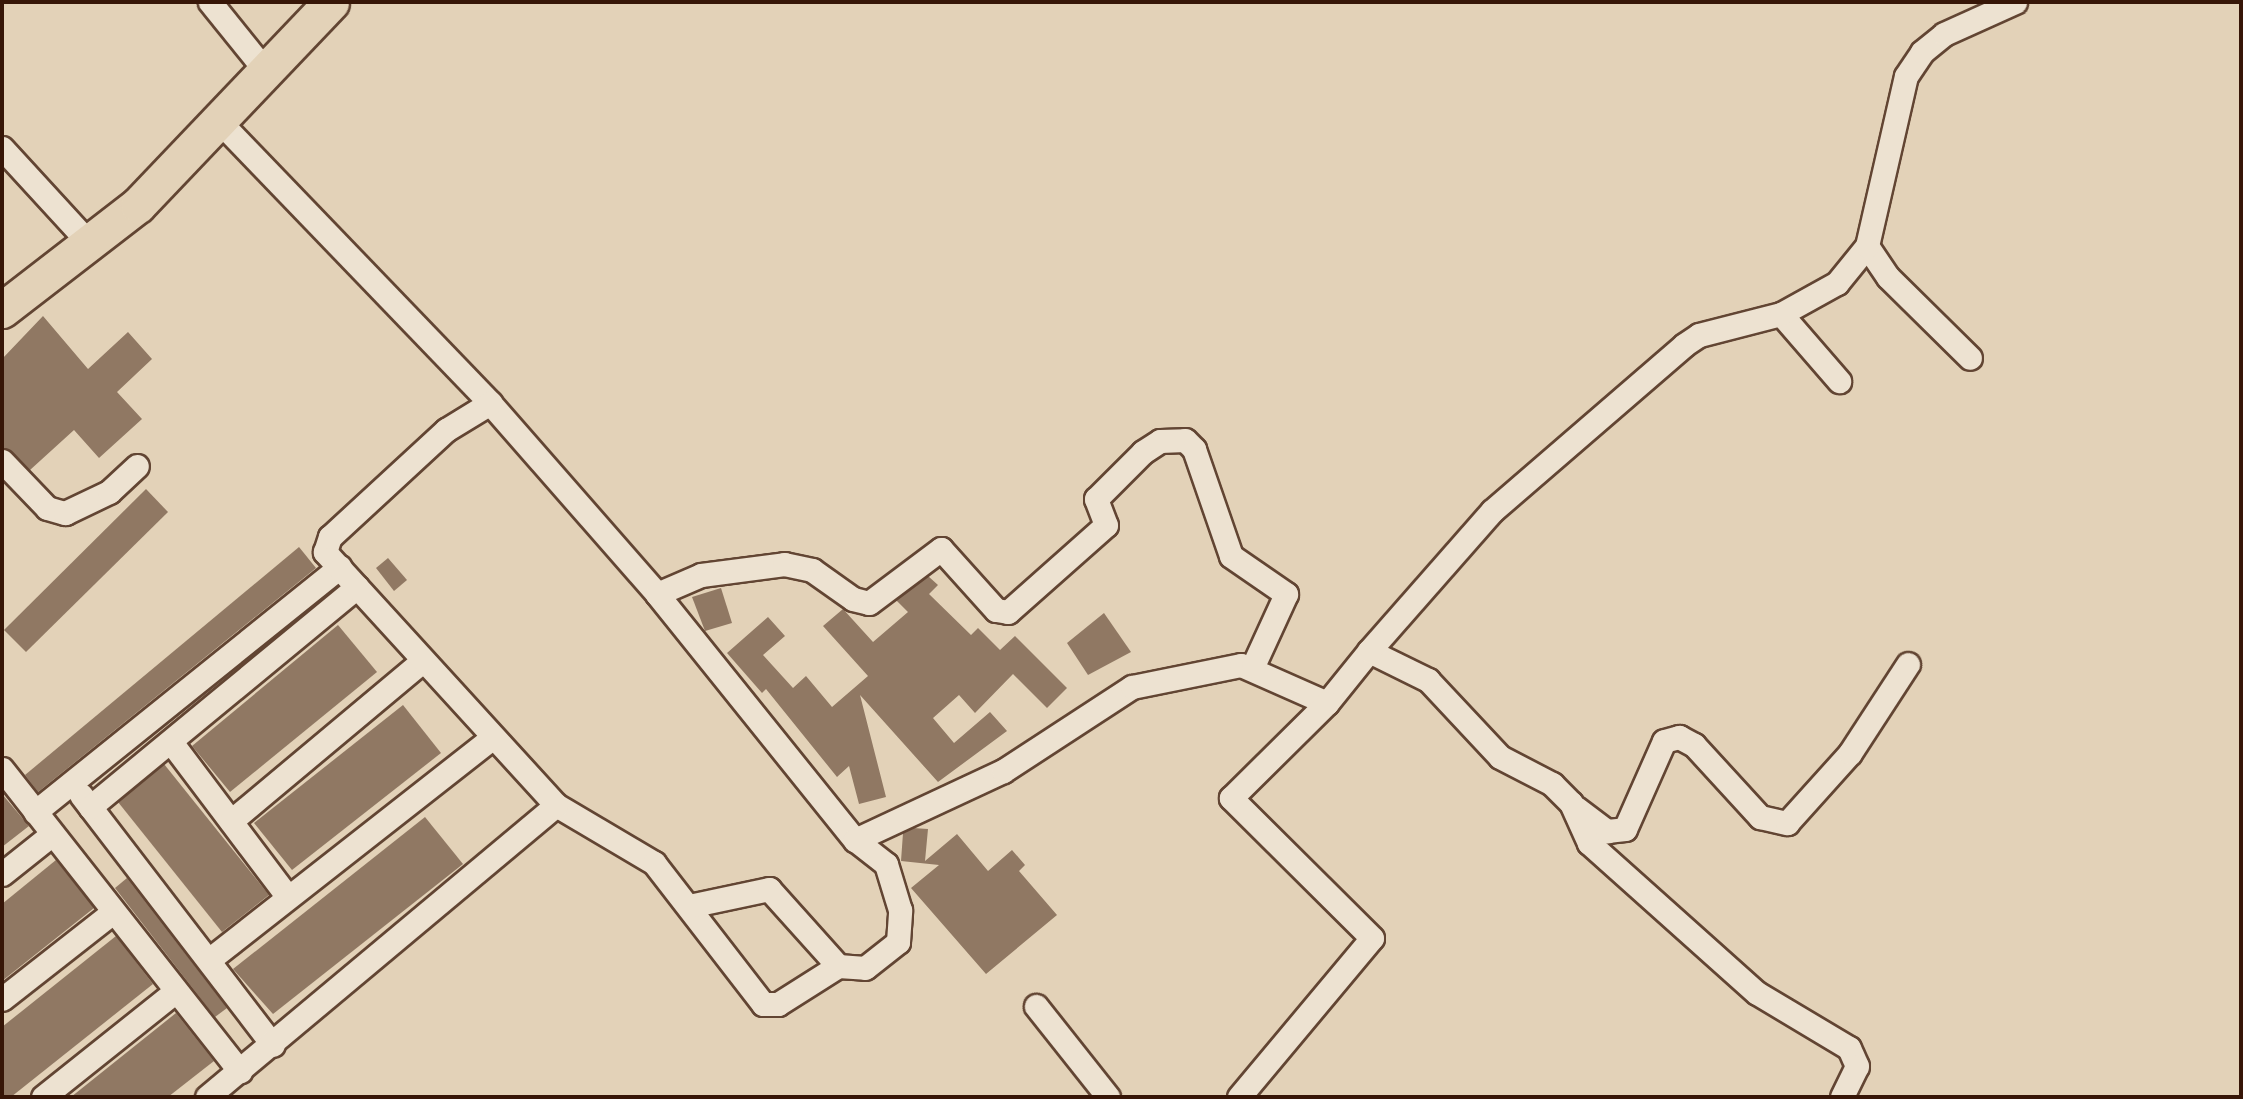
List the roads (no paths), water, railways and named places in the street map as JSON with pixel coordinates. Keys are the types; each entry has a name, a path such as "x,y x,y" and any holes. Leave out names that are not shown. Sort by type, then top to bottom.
{"main road":[{"path":"2,310 90,244 219,121 264,69 331,2"}],"street":[{"path":"210,2 264,69"},
{"path":"1239,1097 1372,939 1231,799 1326,703 1492,512 1684,345 1699,335 1781,314 1837,283 1867,246 1906,76 1944,34 2015,2"},
{"path":"219,121 490,403 657,594 855,840 886,864 897,886 898,942 865,968 838,966 778,1004 763,1004 654,863 556,805 421,662 340,567 324,543 446,430 490,403"},
{"path":"2,148 90,244"},
{"path":"1867,246 1888,277 1970,358"},
{"path":"1781,314 1839,381"},
{"path":"657,594 701,575 784,564 811,570 853,599 870,603 941,548 996,610 1008,612 1106,525 1096,499 1143,452 1160,441 1185,440 1194,449 1231,556 1286,594 1253,666"},
{"path":"2,461 47,508 65,513 108,492 137,466"},
{"path":"35,812 340,567"},
{"path":"90,807 357,587"},
{"path":"1369,652 1428,680 1500,757 1552,784 1571,803 1607,831 1625,829 1664,741 1679,737 1694,745 1760,817 1787,823 1850,753 1908,664"},
{"path":"231,821 421,662"},
{"path":"855,840 1003,771 1132,687 1253,666 1326,703"},
{"path":"210,959 492,738"},
{"path":"171,742 288,897"},
{"path":"2,769 51,835 240,1071"},
{"path":"72,783 210,959 273,1045"},
{"path":"1571,803 1589,843 1746,984 1853,1053 1857,1066 1842,1097"},
{"path":"207,1097 273,1045 556,805"},
{"path":"2,874 51,835"},
{"path":"689,906 769,890 838,966"},
{"path":"2,999 113,912"},
{"path":"43,1097 176,991"},
{"path":"1036,1006 1108,1097"}]}
